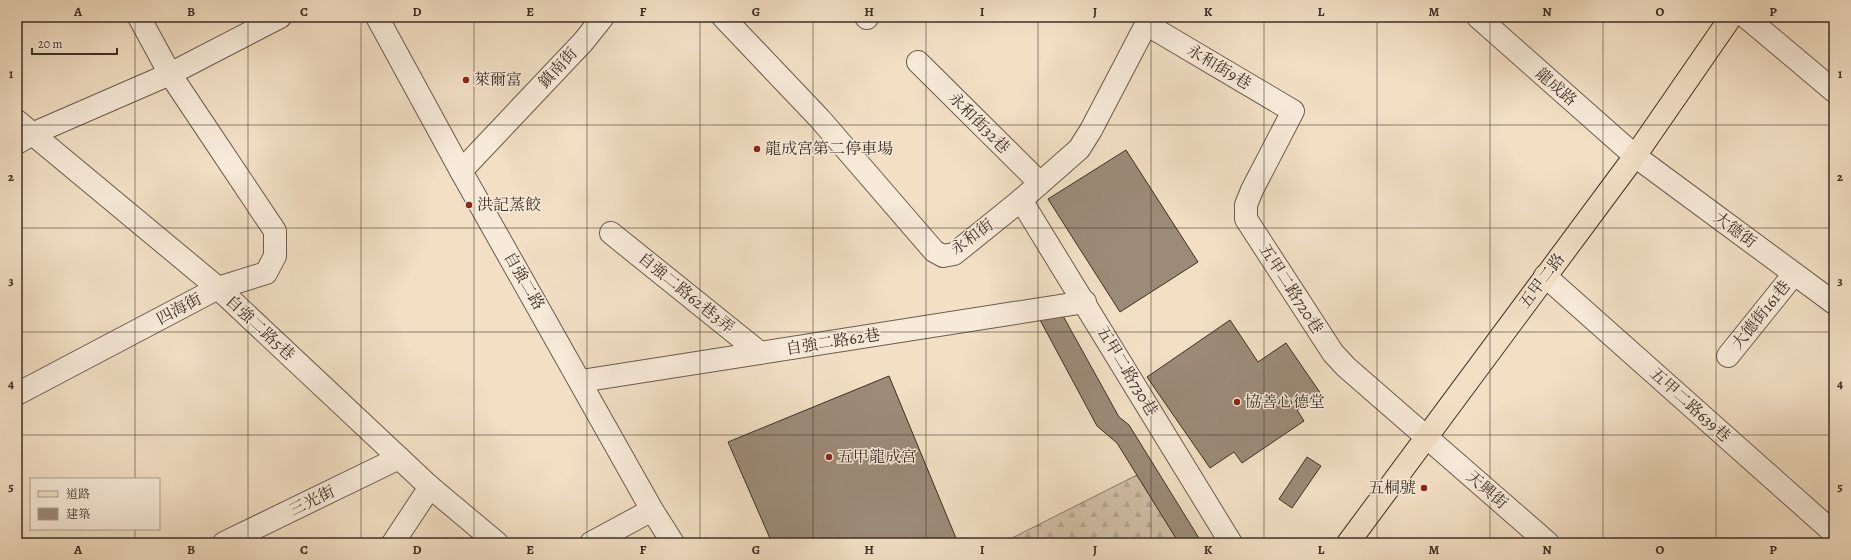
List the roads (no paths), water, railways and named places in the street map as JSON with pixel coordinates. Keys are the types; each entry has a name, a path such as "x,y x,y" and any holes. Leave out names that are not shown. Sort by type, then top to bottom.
{"main road":[{"name":"五甲二路","path":"1352,542 1426,438 1635,156 1731,17"}],"street":[{"name":"四海街","path":"17,394 218,288 266,273 275,256 275,231 170,74 139,17"},
{"path":"22,133 170,74 280,17"},
{"name":"自強二路","path":"377,17 652,510 673,543"},
{"name":"鎮南街","path":"461,170 583,42 603,17"},
{"name":"永和街","path":"723,17 820,119 934,251 943,256 954,254 1021,200 1079,149 1091,130 1148,20"},
{"name":"龍成路","path":"1478,17 1635,156"},
{"path":"1746,17 1834,91"},
{"name":"永和街9巷","path":"1148,20 1293,111"},
{"name":"永和街32巷","path":"918,62 1040,183"},
{"name":"五甲二路720巷","path":"1293,111 1250,195 1246,205 1246,219 1333,353 1346,368 1426,438"},
{"name":"自強二路5巷","path":"22,133 218,288 430,487 497,543"},
{"name":"大德街","path":"1635,156 1834,303"},
{"name":"五甲二路730巷","path":"1021,200 1085,302 1231,543"},
{"name":"自強二路62巷3弄","path":"611,233 760,353"},
{"name":"大德街161巷","path":"1728,356 1794,274"},
{"name":"五甲二路639巷","path":"1545,276 1834,533"},
{"name":"自強二路62巷","path":"581,381 1085,302"},
{"name":"天興街","path":"1426,438 1548,543"},
{"name":"三光街","path":"224,543 399,458"},
{"path":"393,543 430,487"},
{"path":"592,543 652,510"}],"place":[{"name":"萊爾富","path":"466,80"},
{"name":"龍成宮第二停車場","path":"757,149"},
{"name":"洪記蒸餃","path":"469,205"},
{"name":"協善心德堂","path":"1237,402"},
{"name":"五甲龍成宮","path":"829,457"},
{"name":"五桐號","path":"1424,488"}]}
